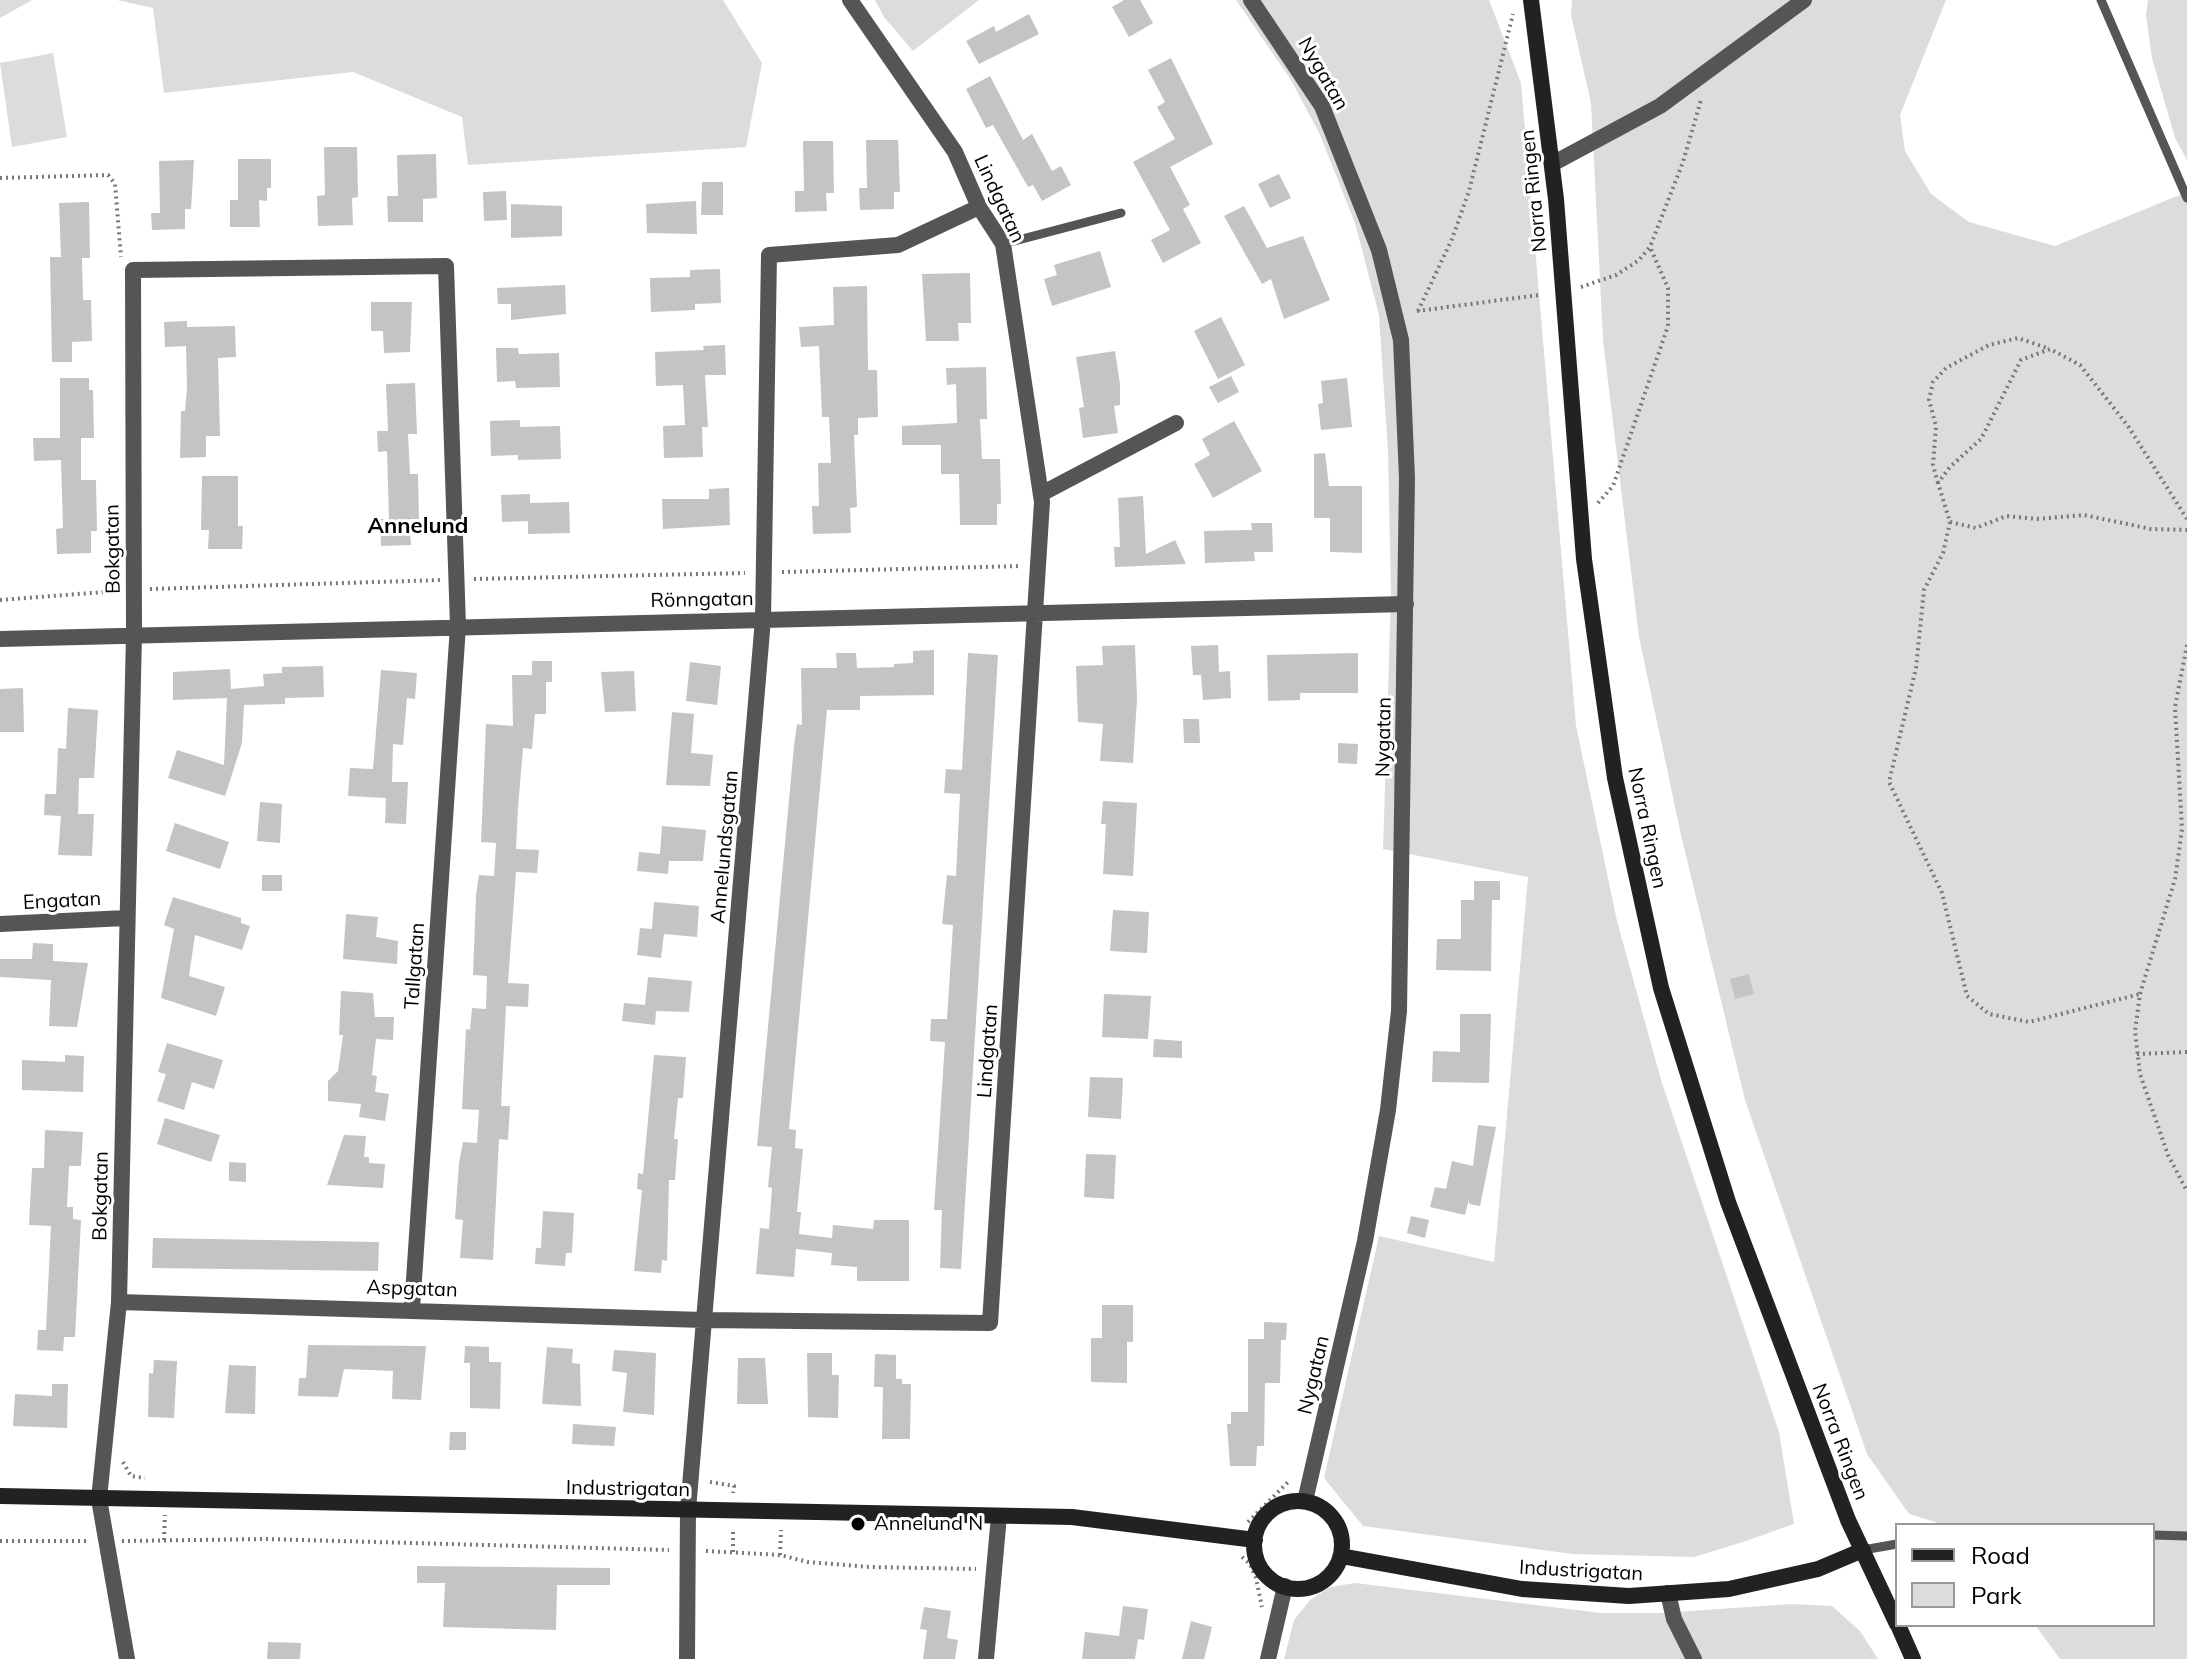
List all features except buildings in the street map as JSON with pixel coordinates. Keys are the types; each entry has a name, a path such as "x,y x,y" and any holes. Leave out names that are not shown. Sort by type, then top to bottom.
{"street":[{"name":"Lindgatan","path":"703,1320 990,1323 1041,494 1003,244 979,207 955,152 850,0"},
{"name":"Nygatan","path":"1251,0 1322,106 1379,250 1401,340 1407,478 1399,1011 1388,1110 1365,1241 1305,1501"},
{"path":"1552,164 1660,106 1804,0"},
{"name":"Norra Ringen","path":"1523,4 1552,164 1580,516 1615,778 1661,988 1728,1202 1863,1550 1895,1620"},
{"name":"Annelundsgatan","path":"687,1659 688,1510 763,619 769,255 898,245 979,207"},
{"path":"133,270 446,266 458,626"},
{"name":"Bokgatan","path":"127,1659 99,1499 119,1302 134,634 133,270"},
{"path":"1041,494 1176,423"},
{"name":"Rönngatan","path":"0,639 1406,604"},
{"name":"Tallgatan","path":"412,1309 458,626"},
{"name":"Engatan","path":"0,924 126,918"},
{"name":"Aspgatan","path":"119,1302 703,1320"},
{"name":"Industrigatan","path":"0,1496 1072,1517 1255,1540"},
{"path":"1305,1501 1326,1509 1337,1524 1343,1540 1341,1556 1335,1571 1320,1583 1295,1588 1275,1584 1262,1571 1254,1555 1255,1540 1265,1517 1275,1508 1305,1501"},
{"path":"986,1659 999,1516"},
{"name":"Industrigatan","path":"1341,1556 1522,1589 1629,1596 1729,1589 1818,1569 1863,1550"},
{"path":"1268,1659 1285,1586"},
{"path":"1668,1593 1674,1619 1694,1659"},
{"name":"Norra Ringen","path":"1898,1627 1913,1659"}],"lane":[{"path":"2101,0 2187,198"},
{"path":"1003,244 1121,213"},
{"path":"2155,1535 2187,1536"},
{"path":"1863,1550 1895,1544"}],"path":[{"path":"1418,311 1452,239 1469,191 1508,27 1523,4"},
{"path":"1581,287 1616,275 1639,260 1650,247 1683,162 1706,72"},
{"path":"0,178 103,174 113,178 119,250 122,260 133,270"},
{"path":"1580,516 1613,486 1663,346 1669,315 1668,288 1650,247"},
{"path":"1395,314 1539,295"},
{"path":"2140,994 2029,1022 1989,1014 1967,996 1942,893 1889,782 1916,668 1924,590 1943,553 1950,522 1933,465 1936,426 1929,400 1933,382 1957,361 1989,345 2018,338 2050,349 2080,365 2128,426 2187,519"},
{"path":"1938,483 1950,467 1981,439 2021,360 2050,349"},
{"path":"1950,522 1976,528 2006,516 2037,519 2084,515 2151,529 2187,530"},
{"path":"0,600 133,590 1038,565"},
{"path":"2187,645 2175,707 2182,829 2175,879 2140,994 2135,1031 2140,1074 2168,1155 2187,1191"},
{"path":"2137,1054 2187,1052"},
{"path":"1248,1523 1284,1489 1294,1474 1303,1467 1313,1466"},
{"path":"780,1555 782,1511"},
{"path":"0,1541 296,1540 687,1550 780,1555 808,1562 870,1567 994,1569"},
{"path":"1239,1555 1250,1564 1265,1614 1277,1622"}],"green space":[{"path":"0,0 32,0 0,18"},
{"path":"117,0 723,0 762,63 746,147 468,165 462,117 353,72 164,93 153,8"},
{"path":"875,0 979,0 913,51 884,17"},
{"path":"1236,0 1489,0 1521,83 1576,726 1617,921 1661,1080 1779,1432 1794,1524 1743,1542 1694,1557 1573,1554 1363,1526 1324,1478 1379,1236 1494,1262 1528,877 1383,849 1391,594 1388,451 1379,315 1355,223 1320,135 1291,80"},
{"path":"1572,0 1946,0 1900,115 1905,151 1931,194 1969,222 2055,246 2187,192 2187,1659 2060,1659 2036,1627 2155,1627 2155,1523 1938,1523 1909,1514 1867,1454 1745,1100 1681,835 1639,637 1603,340 1591,103 1571,15"},
{"path":"2148,0 2187,0 2187,160 2175,138 2152,58 2146,15"},
{"path":"53,53 67,137 12,147 0,63"},
{"path":"1355,1583 1601,1613 1662,1613 1791,1604 1832,1606 1860,1631 1878,1659 1284,1659 1294,1620 1310,1600 1330,1587"}],"place":[{"name":"Annelund N","path":"858,1524"}],"district":[{"name":"Annelund","path":"418,526"}]}
